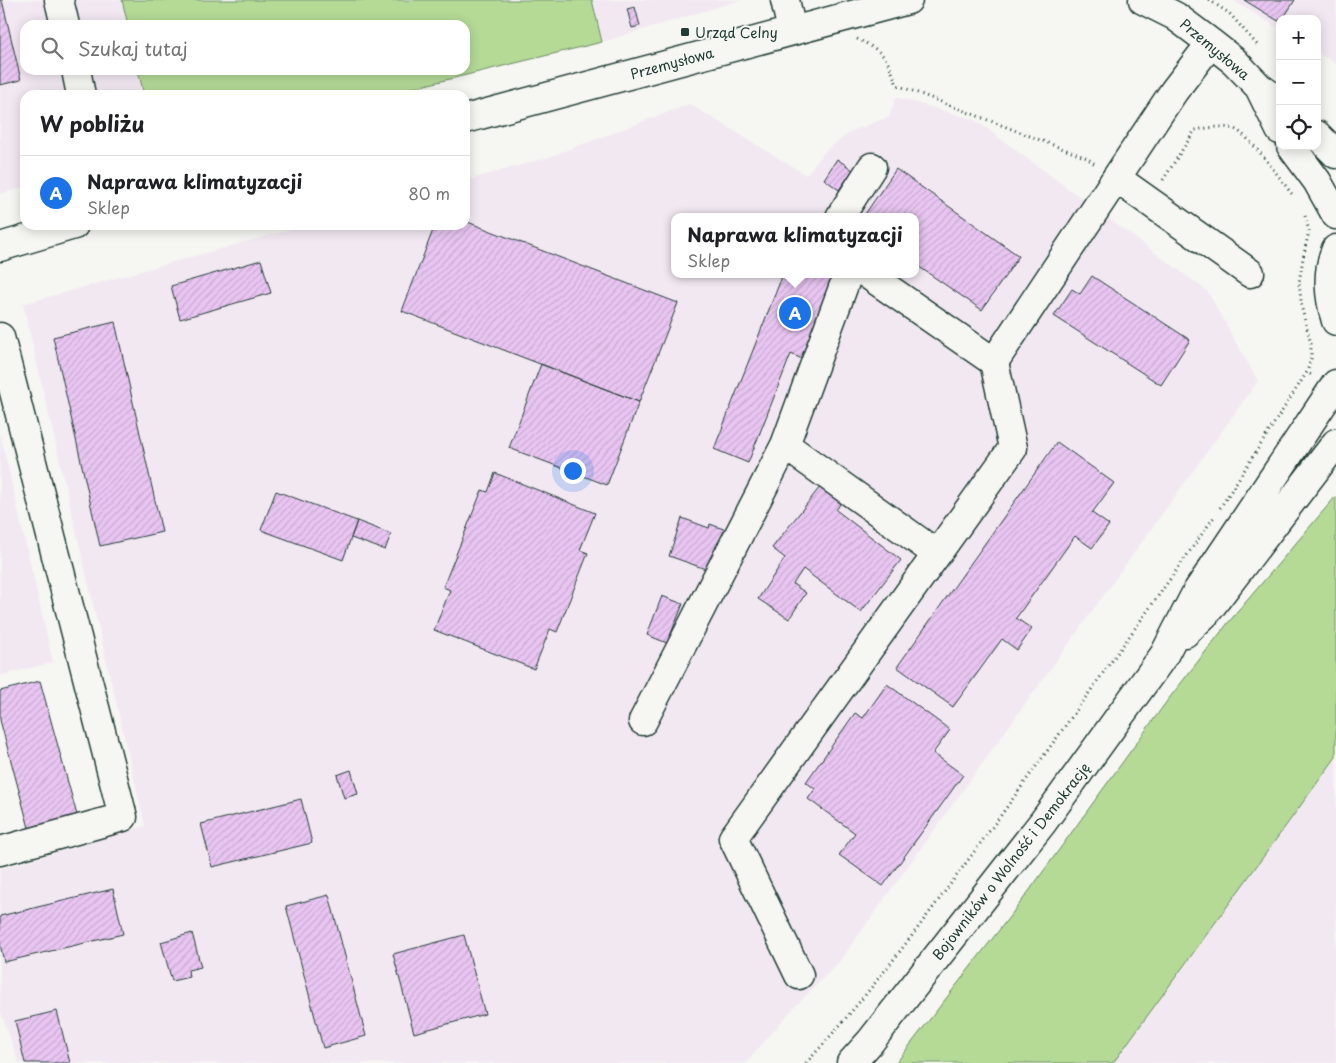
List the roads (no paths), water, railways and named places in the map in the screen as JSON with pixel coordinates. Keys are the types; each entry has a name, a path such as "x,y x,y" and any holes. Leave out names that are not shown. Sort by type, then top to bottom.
{"street":[{"path":"60,0 64,20"},
{"path":"785,0 792,31"},
{"name":"Przemysłowa","path":"470,118 908,0"},
{"name":"Przemysłowa","path":"1143,0 1175,16 1234,61 1269,95 1276,117"},
{"path":"994,362 1174,91 1211,43"},
{"path":"77,75 80,90"},
{"path":"1321,139 1336,154"},
{"path":"1294,150 1317,182 1336,215"},
{"path":"843,213 872,167"},
{"path":"1116,178 1250,273"},
{"path":"0,247 57,230"},
{"path":"1336,249 1332,257 1329,279 1330,302 1336,321"},
{"path":"642,721 785,445 847,278"},
{"path":"799,974 734,838 1013,448 994,362 873,278"},
{"path":"0,337 123,817 0,851"},
{"name":"Bojowników o Wolność i Demokrację","path":"851,1063 1044,822 1164,655 1196,593 1335,386"},
{"name":"Bojowników o Wolność i Demokrację","path":"1164,655 1206,613 1336,443"},
{"path":"785,445 937,554"}],"place":[{"name":"Urząd Celny","path":"685,32"},
{"name":"Naprawa klimatyzacji","path":"795,313"}]}
